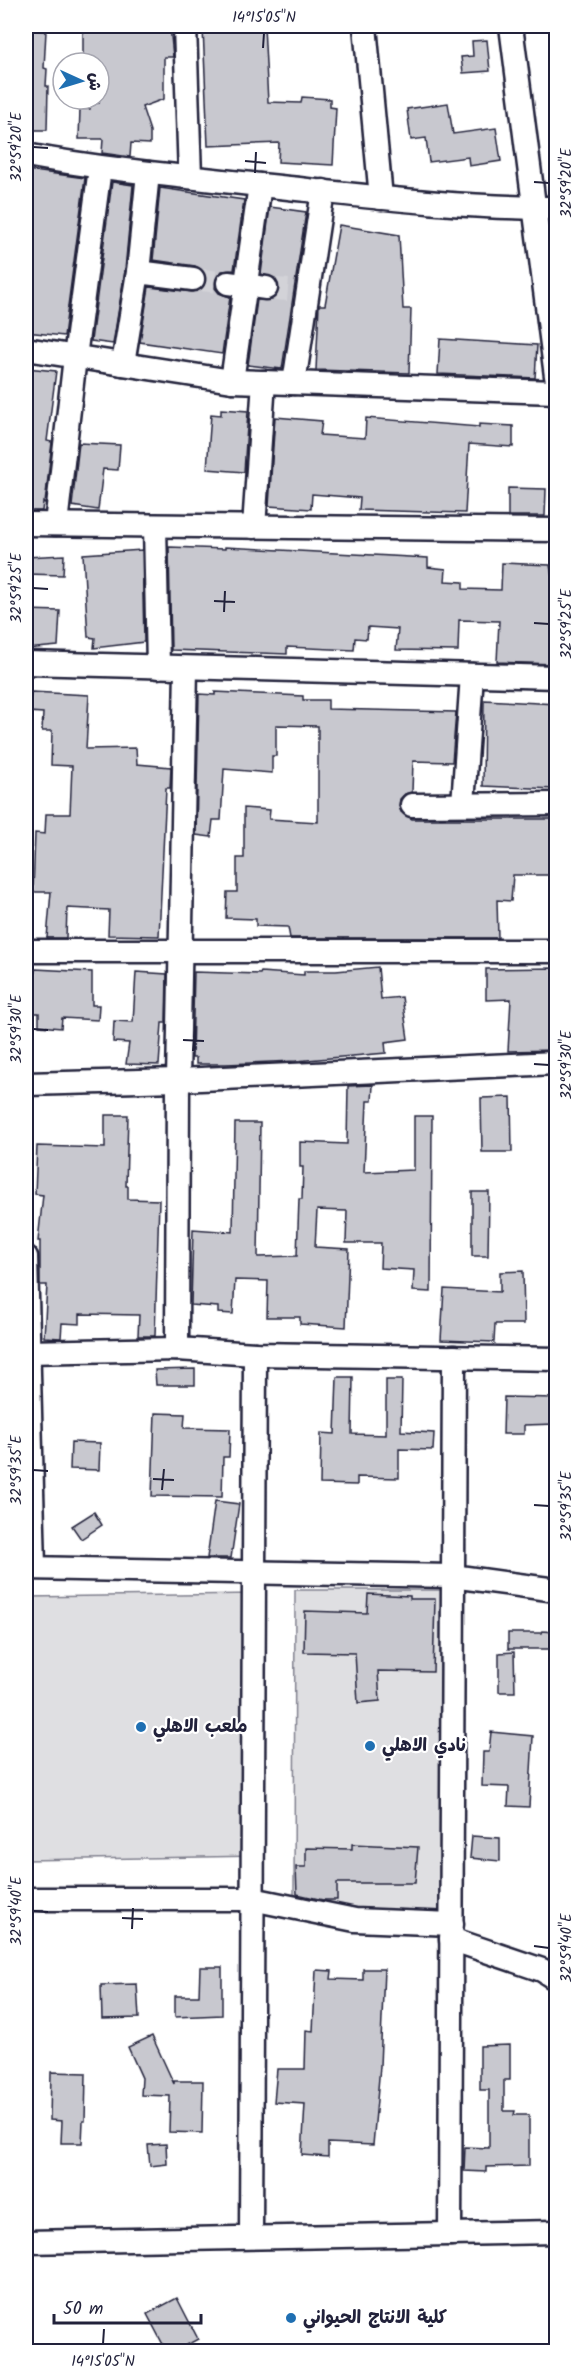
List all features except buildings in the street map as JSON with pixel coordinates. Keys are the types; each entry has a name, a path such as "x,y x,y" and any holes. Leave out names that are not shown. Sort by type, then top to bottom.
{"street":[{"path":"185,26 190,177"},
{"path":"365,26 381,198"},
{"path":"511,26 556,371"},
{"path":"26,155 100,168 381,198 556,208"},
{"path":"56,524 100,168"},
{"path":"123,364 138,272 148,173"},
{"path":"260,184 267,288 294,383"},
{"path":"232,381 267,288 323,191"},
{"path":"138,272 193,279"},
{"path":"26,349 232,381 556,392"},
{"path":"254,527 264,382"},
{"path":"26,524 556,530"},
{"path":"155,526 158,667"},
{"path":"26,663 556,676"},
{"path":"177,1349 178,1080 186,668"},
{"path":"463,804 472,675"},
{"path":"412,805 556,804"},
{"path":"26,951 556,951"},
{"path":"26,1084 178,1080 556,1063"},
{"path":"26,1257 30,1567 452,1576 556,1590"},
{"path":"26,1352 177,1349 255,1354 556,1359"},
{"path":"250,2238 255,1354"},
{"path":"450,2234 454,1357"},
{"path":"26,1899 252,1899 355,1920 451,1932 542,1970 556,1979"},
{"path":"26,2242 556,2232"}],"shaded area":[{"name":"نادي الاهلي","path":"295,1590 449,1590 441,1914 294,1903"},
{"name":"ملعب الاهلي","path":"255,1594 259,1856 26,1860 26,1597"}],"tunnel":[{"path":"193,279 228,283"},
{"path":"266,288 288,290"}],"place":[{"name":"ملعب الاهلي","path":"141,1727"},
{"name":"نادي الاهلي","path":"370,1746"},
{"name":"كلية الانتاج الحيواني","path":"291,2318"}]}
